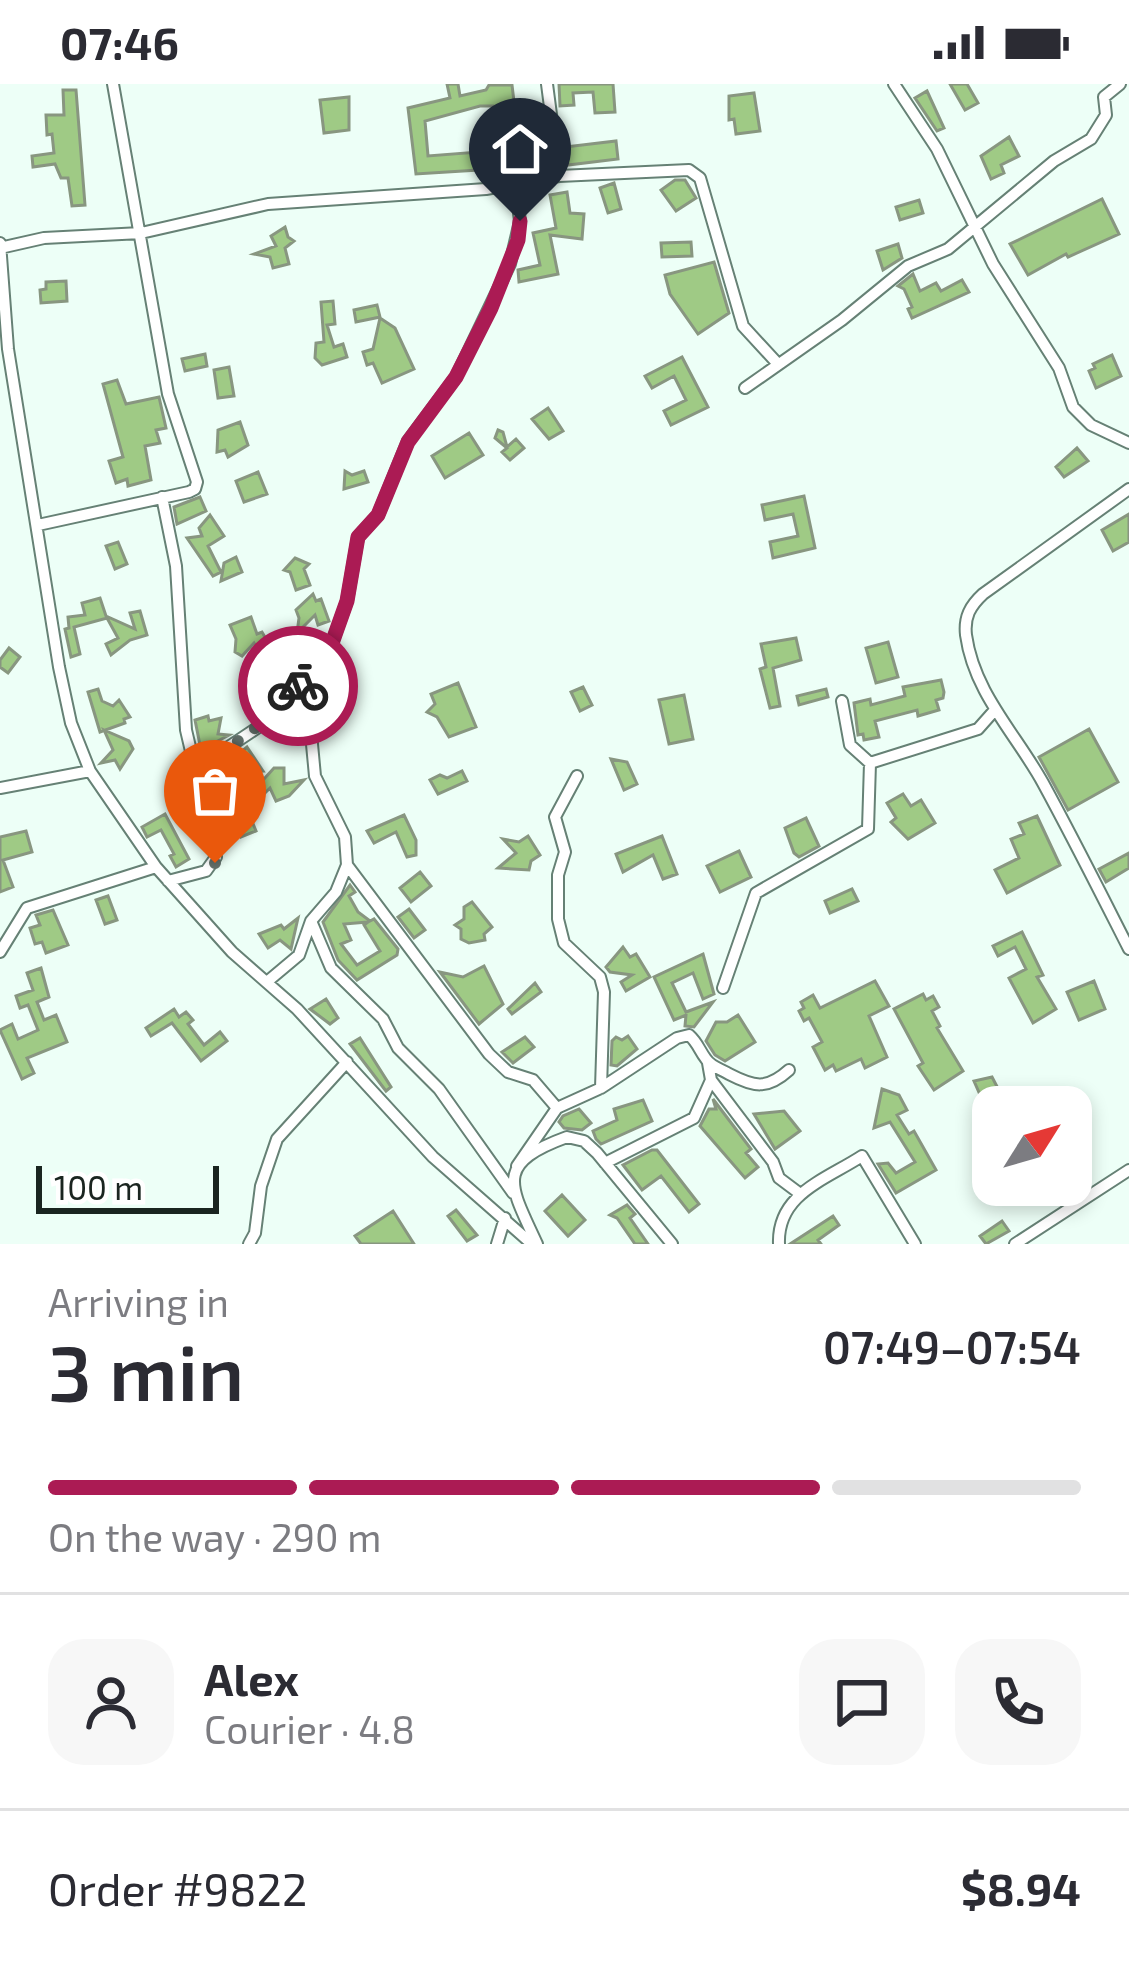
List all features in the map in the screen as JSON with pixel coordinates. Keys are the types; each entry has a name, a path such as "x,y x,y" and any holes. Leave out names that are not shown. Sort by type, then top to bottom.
{"street":[{"path":"38,525 195,489 197,482 168,394 113,84"},
{"path":"547,84 559,176"},
{"path":"894,84 937,149 973,226 1058,368 1073,407 1091,425 1129,443"},
{"path":"745,388 842,320 908,266 948,249 1054,161 1091,139 1106,116 1104,97 1120,84"},
{"path":"535,1244 433,1157 347,1062 232,952 156,867 90,771 63,688 4,349 0,245 142,232 268,204 486,189 559,176 689,170 700,178 743,326 778,364"},
{"path":"194,763 218,754 257,728 331,646 347,601 358,537 378,515 408,442 456,377 510,264 520,221 515,182"},
{"path":"1129,489 983,594 970,607 965,628 970,654 994,711 1042,783 1129,950"},
{"path":"162,497 176,566 186,730 215,863 206,871 168,881"},
{"path":"723,988 757,893 868,829 870,763 850,745 842,701"},
{"path":"978,729 994,711"},
{"path":"268,982 298,955 311,921 336,892 347,865 345,837 315,776 310,723"},
{"path":"870,763 978,729 1011,735"},
{"path":"0,788 90,771"},
{"path":"577,776 555,818 565,852 558,875 558,919 564,943 600,977 604,992 601,1088"},
{"path":"347,865 489,1054 508,1072 533,1080 556,1108"},
{"path":"0,952 27,908 156,867"},
{"path":"311,921 331,968 383,1019 398,1048 439,1088 513,1193 535,1244"},
{"path":"513,1193 517,1166 556,1108 601,1088 662,1047 689,1035 699,1045 711,1080 773,1162 779,1178 800,1193"},
{"path":"255,1240 261,1186 277,1139 347,1062"},
{"path":"707,1063 760,1087 776,1082 789,1070"},
{"path":"605,1163 694,1118 711,1080"},
{"path":"517,1166 567,1137 584,1142 668,1242"},
{"path":"779,1244 782,1212 800,1193 862,1156 915,1244"},
{"path":"1015,1244 1129,1170"},
{"path":"497,1244 505,1218"}],"building":[{"path":"447,84 458,84 460,96 486,90 489,85 512,85 522,168 496,172 493,106 480,106 425,121 428,156 478,152 478,170 416,174 408,108 450,98"},
{"path":"559,84 613,84 615,112 595,113 593,92 573,93 574,105 560,106"},
{"path":"950,84 967,84 978,103 965,110"},
{"path":"63,90 76,90 85,205 72,206 68,178 61,178 55,164 33,167 32,156 54,153 46,115 64,115"},
{"path":"927,91 944,128 937,131 915,98"},
{"path":"754,93 760,131 736,134 734,119 729,120 729,96"},
{"path":"349,97 349,130 324,133 320,100"},
{"path":"1009,137 1019,156 1001,165 1004,173 991,179 981,156"},
{"path":"616,141 618,159 568,165 565,147"},
{"path":"675,180 685,180 696,198 676,211 661,190"},
{"path":"614,183 621,209 608,213 600,188"},
{"path":"567,192 570,213 584,214 582,239 550,235 558,274 519,282 518,270 540,265 533,233 556,228 550,195"},
{"path":"1102,199 1119,234 1028,275 1010,244"},
{"path":"919,200 923,213 900,220 896,207"},
{"path":"285,227 294,241 285,248 289,264 273,268 270,257 254,254 276,246 271,236"},
{"path":"691,242 692,256 662,257 661,243"},
{"path":"898,244 902,258 883,270 877,251"},
{"path":"714,262 729,313 698,334 670,294 665,275"},
{"path":"913,274 920,291 936,283 941,291 962,280 969,292 912,318 908,309 912,307 898,286"},
{"path":"66,281 67,301 41,303 40,290 46,289 46,282"},
{"path":"333,301 335,324 327,325 334,347 343,344 347,357 322,365 315,358 316,343 324,342 321,302"},
{"path":"377,305 380,317 356,322 354,310"},
{"path":"380,318 395,328 414,369 382,383 363,352 373,349"},
{"path":"205,354 207,366 185,371 182,359"},
{"path":"1112,355 1121,376 1096,388 1089,371"},
{"path":"682,357 708,407 671,425 664,411 686,400 674,376 652,388 645,376"},
{"path":"229,367 234,396 218,398 214,370"},
{"path":"117,380 126,404 159,397 166,428 156,430 160,443 145,446 151,480 128,486 127,479 116,483 109,461 123,457 103,384"},
{"path":"548,408 563,431 549,439 532,419"},
{"path":"240,422 248,445 228,457 225,450 217,452 218,430"},
{"path":"498,430 507,447 516,439 524,448 510,460 502,452 507,448 495,438"},
{"path":"469,433 483,455 445,478 432,456"},
{"path":"1077,448 1088,461 1064,477 1056,467"},
{"path":"345,471 352,475 364,471 368,482 344,489"},
{"path":"258,472 267,494 244,502 236,481"},
{"path":"804,496 815,548 773,558 770,542 798,536 793,514 765,520 762,505"},
{"path":"200,497 206,511 177,524 174,507"},
{"path":"1129,514 1129,542 1113,551 1102,530"},
{"path":"210,515 224,536 208,546 221,572 213,576 187,538 202,536 199,528"},
{"path":"118,542 127,564 115,569 106,546"},
{"path":"236,557 242,572 221,581 224,563"},
{"path":"295,558 309,564 304,569 310,585 296,590 290,572 284,570"},
{"path":"313,594 316,601 321,599 329,621 318,625 315,615 297,633 296,610"},
{"path":"100,598 106,616 135,629 130,613 140,611 147,635 130,640 111,655 106,644 118,638 107,618 74,627 80,654 71,657 65,629 69,628 68,617 85,615 82,603"},
{"path":"251,617 257,634 262,632 273,651 262,657 254,643 242,656 235,652 230,625"},
{"path":"796,638 801,660 773,668 780,706 770,708 760,669 766,667 761,644"},
{"path":"888,642 898,677 876,683 866,648"},
{"path":"9,648 20,657 8,673 0,667 0,660"},
{"path":"941,680 944,692 936,700 939,710 918,716 917,710 875,721 879,737 864,740 863,734 858,735 854,703 870,699 871,705 905,696 903,687"},
{"path":"458,683 476,727 449,737 437,717 427,712 435,704 431,694"},
{"path":"583,687 592,705 580,711 571,692"},
{"path":"98,689 102,701 113,706 119,700 130,717 125,723 100,732 88,692"},
{"path":"826,689 828,697 799,705 797,696"},
{"path":"684,695 693,739 669,744 659,700"},
{"path":"327,697 331,711 308,714 301,720 297,708 313,703 312,713"},
{"path":"208,716 209,721 221,718 218,734 229,735 201,750 195,720"},
{"path":"1089,729 1118,782 1068,810 1039,757"},
{"path":"104,730 129,741 133,749 120,769 115,760 101,763 113,750"},
{"path":"247,747 263,771 224,772 223,767"},
{"path":"611,759 627,762 637,784 624,790"},
{"path":"274,768 284,768 284,784 304,780 289,796 276,801 270,788 260,798 244,802 256,831 241,837 231,801 242,796 244,801"},
{"path":"462,771 467,781 438,794 430,780 440,775 447,778"},
{"path":"903,794 911,806 921,800 935,823 908,839 891,822 896,818 887,803"},
{"path":"165,814 189,859 176,867 161,830 147,837 142,827"},
{"path":"404,815 416,840 416,855 407,857 396,832 374,843 367,831"},
{"path":"1037,816 1060,865 1007,893 995,870 1019,858 1011,839 1024,834 1019,823"},
{"path":"806,818 819,846 799,857 785,828"},
{"path":"26,831 32,852 3,860 13,887 0,892 0,837"},
{"path":"528,836 540,855 531,861 529,870 498,868 516,853 503,839 519,842"},
{"path":"662,836 677,874 663,879 653,855 623,872 616,854"},
{"path":"739,851 751,877 720,892 707,866"},
{"path":"1129,853 1129,868 1106,882 1099,869"},
{"path":"420,872 431,886 411,902 400,888"},
{"path":"350,885 355,892 349,896 358,912 374,919 398,949 397,955 357,980 338,960 323,922","holes":["368,922 364,925 380,951 357,965 341,944 351,940 344,924"]},
{"path":"852,889 858,901 830,913 825,901"},
{"path":"108,896 117,920 105,924 96,900"},
{"path":"472,902 492,927 484,934 485,940 469,943 461,939 461,929 455,925 464,919 464,907"},
{"path":"409,909 425,930 414,938 398,917"},
{"path":"53,910 68,945 46,953 42,942 35,944 30,928 40,925 36,915"},
{"path":"298,918 291,949 280,940 268,948 259,934 281,925 284,929"},
{"path":"1022,932 1043,975 1037,977 1056,1009 1033,1023 1009,978 1026,969 1015,947 998,956 993,946"},
{"path":"623,947 630,957 636,954 650,977 626,991 621,982 632,975 610,972 606,967"},
{"path":"703,954 714,994 703,999 693,973 672,983 686,1012 713,1002 694,1027 685,1026 686,1015 674,1020 654,977"},
{"path":"484,966 503,1004 479,1024 440,972 463,977"},
{"path":"41,968 49,997 37,1002 44,1020 56,1015 67,1042 27,1058 34,1073 22,1079 0,1030 12,1024 18,1039 38,1030 28,1005 20,1008 16,996 33,990 27,973"},
{"path":"875,981 889,1006 869,1016 887,1057 865,1068 861,1059 836,1071 833,1065 825,1070 813,1047 822,1042 809,1018 804,1021 801,1002 813,995 820,1008"},
{"path":"1094,981 1105,1009 1079,1020 1067,992"},
{"path":"535,983 541,992 512,1014 508,1009"},
{"path":"923,994 926,1000 933,996 939,1007 932,1011 937,1028 963,1071 934,1090 918,1066 923,1063 894,1009"},
{"path":"326,999 338,1018 330,1024 310,1009"},
{"path":"174,1009 179,1017 186,1012 193,1020 188,1024 204,1045 220,1032 227,1041 201,1061 172,1023 151,1036 146,1028"},
{"path":"738,1015 755,1042 725,1061 706,1041 716,1022"},
{"path":"628,1036 637,1049 617,1066 611,1065 612,1041"},
{"path":"525,1037 534,1047 513,1063 502,1052"},
{"path":"360,1038 391,1087 386,1091 350,1044"},
{"path":"992,1077 997,1086 976,1086 974,1081"},
{"path":"882,1089 899,1095 907,1110 897,1115 909,1134 914,1131 936,1170 896,1193 878,1164 888,1163 896,1173 915,1162 890,1122 874,1128"},
{"path":"713,1099 751,1149 746,1153 758,1167 745,1178 700,1126 709,1109 716,1109"},
{"path":"643,1100 652,1121 601,1144 596,1139 593,1131 617,1120 614,1109"},
{"path":"579,1109 591,1123 582,1130 564,1128 559,1122 563,1116"},
{"path":"784,1111 800,1131 775,1149 754,1114"},
{"path":"657,1150 699,1204 689,1212 661,1176 642,1190 623,1165"},
{"path":"562,1195 585,1220 568,1236 545,1211"},
{"path":"627,1205 648,1244 635,1244 610,1215"},
{"path":"456,1210 477,1235 467,1241 448,1216"},
{"path":"393,1211 414,1244 361,1244 355,1236"},
{"path":"833,1216 839,1225 818,1240 821,1244 790,1244"},
{"path":"1002,1221 1009,1231 986,1244 980,1236"}],"way so far":[{"path":"215,863 194,763 246,737 298,686"}],"route":[{"path":"298,686 331,646 347,601 358,537 378,515 408,442 456,377 510,264 520,221"}]}
